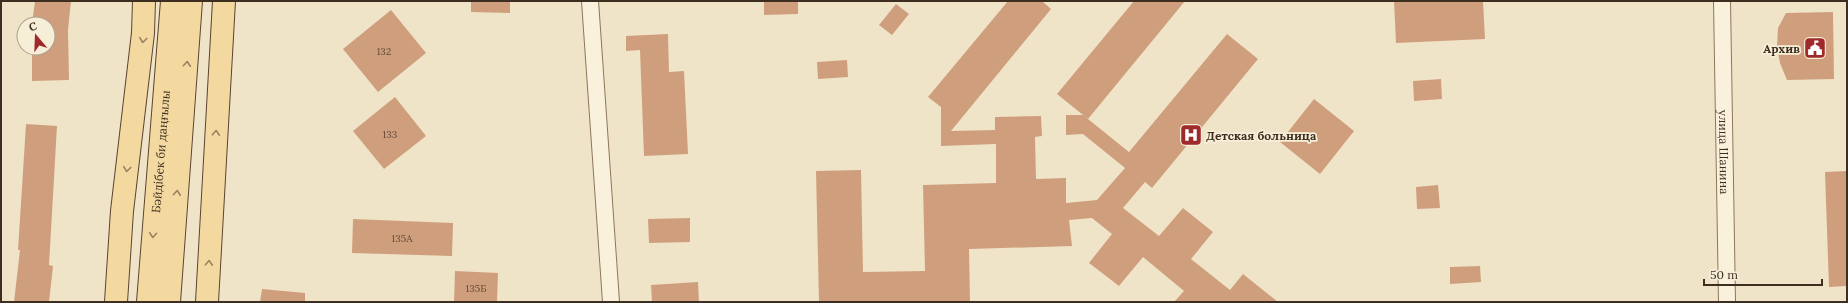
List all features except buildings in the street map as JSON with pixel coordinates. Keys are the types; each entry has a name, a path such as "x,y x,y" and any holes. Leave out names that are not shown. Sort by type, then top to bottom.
{"main road":[{"path":"116,302 122,211 143,33 144,1"},
{"name":"Бәйдібек би даңғылы","path":"148,302 172,1"},
{"name":"Бәйдібек би даңғылы","path":"169,302 191,1"},
{"path":"207,302 224,1"}],"street":[{"path":"590,1 611,302"},
{"name":"улица Шанина","path":"1722,1 1727,302"}],"place":[{"name":"Архив","path":"1815,48"},
{"name":"Детская больница","path":"1191,135"}]}
